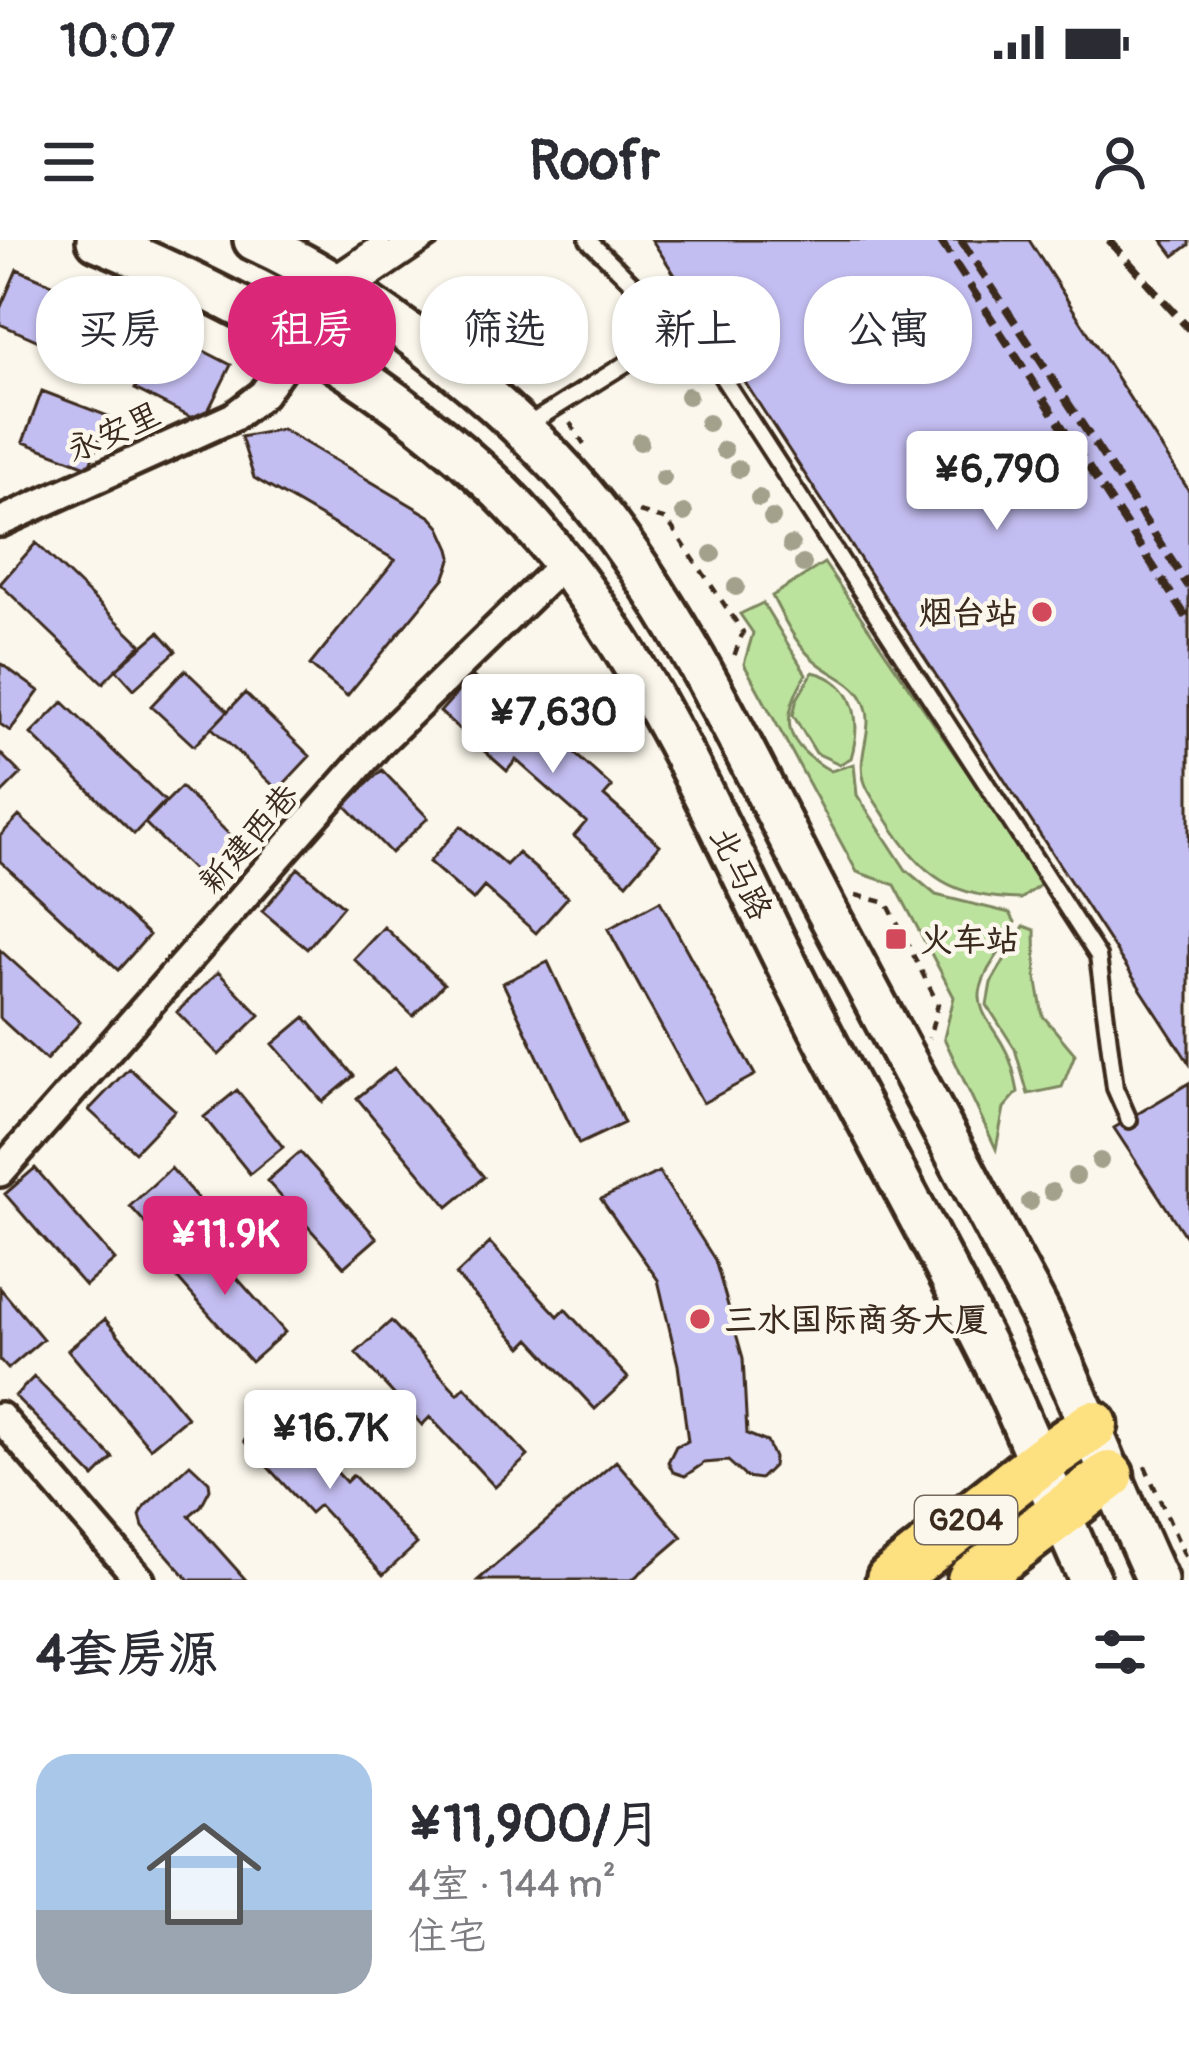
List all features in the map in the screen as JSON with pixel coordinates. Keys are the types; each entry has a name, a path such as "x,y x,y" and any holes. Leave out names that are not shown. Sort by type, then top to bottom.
{"highway":[{"path":"1041,1461 1093,1425"},
{"name":"G204","path":"891,1580 1041,1461"},
{"path":"1060,1517 1109,1476"},
{"name":"G204","path":"972,1580 1060,1517"}],"main road":[{"name":"北马路","path":"97,240 228,299"},
{"name":"北马路","path":"254,240 320,276"},
{"name":"北马路","path":"396,327 521,429 605,520 683,636 1040,1312 1157,1580"},
{"name":"北马路","path":"369,384 485,476 563,563 633,662 1041,1461 1060,1517 1090,1580"}],"street":[{"name":"永安里","path":"0,522 233,417 270,384"},
{"name":"新建西巷","path":"0,1172 379,743 563,563"},
{"path":"0,1417 140,1580"}],"lane":[{"path":"348,276 383,240"},
{"path":"353,276 407,240"},
{"path":"358,276 430,240"},
{"path":"588,240 626,276"},
{"path":"521,429 612,372"},
{"path":"728,384 1098,956 1114,1088 1130,1120"}],"green space":[{"path":"824,563 1043,883 1021,899 958,889 927,870 900,840 871,795 862,770 868,718 862,698 804,650 772,596"},
{"path":"763,603 806,674 789,718 795,741 831,771 854,764 857,795 906,870 936,895 1010,913 1015,922 988,970 980,996 983,1012 1009,1058 1018,1092 1004,1108 996,1149 944,1038 954,997 895,885 857,872 744,664 753,633 740,614"},
{"path":"813,672 839,684 852,705 854,744 851,758 840,764 816,753 793,715"},
{"path":"1024,926 1035,930 1043,1016 1075,1054 1062,1087 1028,1094 1015,1049 987,1005 991,983"}],"building":[{"name":"烟台站","path":"652,240 1029,240 1189,491 1189,1063 746,384 780,384 780,276 675,276"},
{"path":"1162,240 1189,240 1189,245 1174,256"},
{"path":"17,269 36,277 36,340 0,324 0,309"},
{"path":"204,351 228,363 202,423 135,389 138,384 204,384"},
{"path":"42,391 108,416 89,467 23,442"},
{"path":"282,429 431,517 452,557 445,577 347,696 310,665 395,560 254,478 241,437"},
{"path":"36,543 141,644 103,683 0,584"},
{"path":"159,632 176,651 134,689 116,669"},
{"path":"0,663 39,691 10,731 0,724"},
{"path":"185,670 228,711 194,746 151,706"},
{"path":"472,676 539,735 546,728 612,787 604,796 660,845 627,883 574,836 586,822 516,760 507,771 440,712"},
{"path":"245,693 310,756 278,790 212,728"},
{"path":"63,702 165,801 134,834 31,734"},
{"path":"0,753 21,774 0,795"},
{"path":"382,770 428,818 391,853 345,805"},
{"path":"181,787 239,844 203,880 145,823"},
{"path":"19,816 149,935 118,970 0,861 0,836"},
{"path":"461,826 506,865 518,853 568,897 536,933 484,887 473,900 429,862"},
{"path":"298,868 343,906 307,949 262,911"},
{"path":"660,901 755,1075 703,1103 608,929"},
{"path":"384,927 444,984 413,1016 354,959"},
{"path":"0,950 80,1022 46,1060 0,1018"},
{"path":"548,962 624,1123 579,1144 503,983"},
{"path":"218,972 260,1015 219,1055 177,1012"},
{"path":"305,1017 354,1076 323,1102 273,1044"},
{"path":"129,1068 175,1110 135,1152 89,1110"},
{"path":"394,1068 484,1177 448,1207 357,1098"},
{"path":"1189,1083 1189,1242 1114,1128"},
{"path":"237,1090 283,1147 250,1174 204,1117"},
{"path":"300,1152 377,1238 344,1267 267,1181"},
{"path":"35,1168 115,1260 85,1286 5,1194"},
{"path":"171,1168 199,1200 158,1237 130,1206"},
{"name":"三水国际商务大厦","path":"659,1172 715,1260 743,1358 747,1434 767,1442 774,1458 773,1466 760,1479 746,1477 728,1461 704,1463 685,1476 673,1472 668,1462 676,1446 688,1441 678,1365 658,1280 601,1199"},
{"path":"198,1234 285,1332 251,1362 164,1263"},
{"path":"490,1243 558,1316 565,1309 628,1378 595,1409 530,1339 522,1347 456,1275"},
{"path":"0,1288 43,1339 8,1369 0,1360"},
{"path":"105,1319 187,1417 150,1448 68,1350"},
{"path":"391,1321 458,1394 465,1387 528,1456 495,1487 430,1417 422,1425 356,1353"},
{"path":"34,1377 113,1458 94,1477 15,1396"},
{"path":"279,1409 346,1482 353,1475 417,1544 383,1575 319,1505 310,1513 244,1441"},
{"path":"616,1461 682,1537 632,1580 478,1580"},
{"path":"190,1464 210,1489 189,1516 246,1580 189,1580 143,1527 140,1516 145,1506"}],"railway":[{"path":"940,240 1189,621"},
{"path":"961,240 1189,587"},
{"path":"1109,240 1189,329"}],"place":[{"name":"烟台站","path":"1042,612"},
{"name":"火车站","path":"896,939"},
{"name":"三水国际商务大厦","path":"700,1319"}]}
